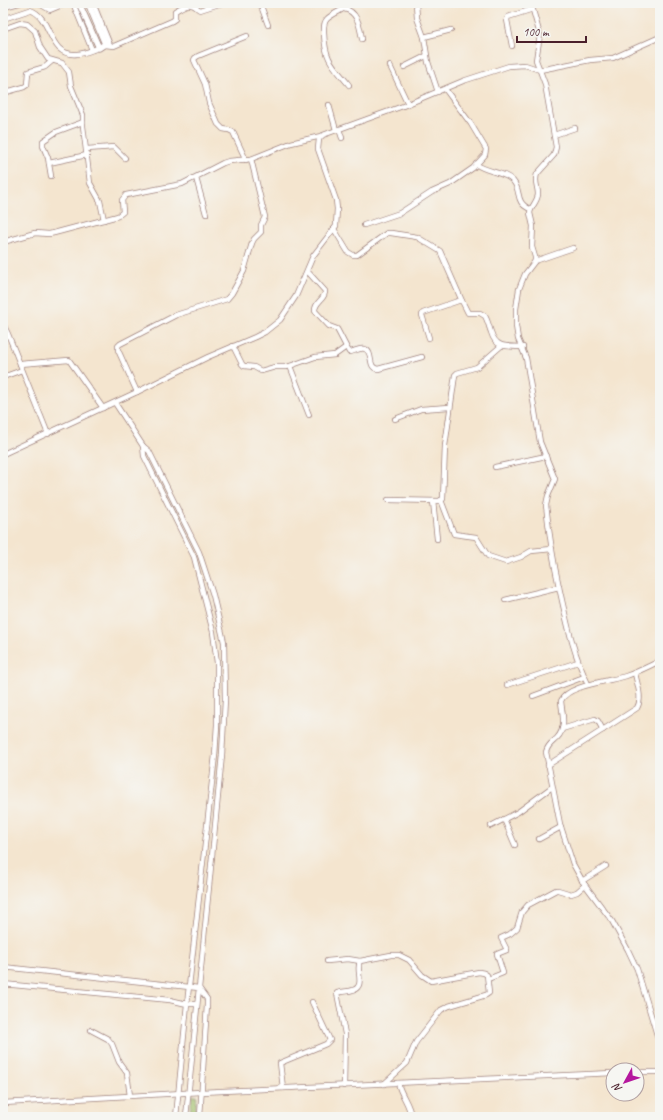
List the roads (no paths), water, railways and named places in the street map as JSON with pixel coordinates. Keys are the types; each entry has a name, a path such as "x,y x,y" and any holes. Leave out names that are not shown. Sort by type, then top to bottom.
{"main road":[{"path":"79,3 98,48 108,45 88,3"}],"street":[{"path":"3,6 19,3"},
{"path":"38,3 48,10 62,5"},
{"path":"73,3 92,50"},
{"path":"94,3 108,45 114,46 172,21 175,19 175,11 189,4 193,5 197,10 200,10 222,3"},
{"path":"260,3 268,25"},
{"path":"349,85 330,61 324,48 324,22 332,15 344,9 350,3"},
{"path":"416,3 417,18 424,37 426,56 438,92"},
{"path":"531,3 540,35 536,60 547,90 556,147 554,155 537,174 536,184 538,194 530,209 534,232 532,247 535,261"},
{"path":"344,9 350,10 355,15 359,24 362,39"},
{"path":"512,46 507,20 508,17 533,9"},
{"path":"3,19 30,10 34,11 42,19 53,42 61,50 77,54 98,48"},
{"path":"3,29 20,22 26,24 32,28 37,35 38,43 42,52 48,59 62,63 69,72 71,86 82,111 90,183 100,201 104,220"},
{"path":"424,37 452,30"},
{"path":"137,392 118,350 118,346 176,315 227,299 244,271 254,239 261,232 261,225 265,217 249,159 233,132 222,129 218,124 209,103 207,89 194,60 198,56 247,36"},
{"path":"3,242 35,233 54,233 121,215 124,210 122,200 126,195 182,184 223,163 249,159 291,143 323,135 492,71 509,66 525,65 540,70 590,60 613,58 660,37"},
{"path":"404,67 426,56"},
{"path":"3,93 24,87 27,85 28,72 45,67 52,61"},
{"path":"390,66 408,104"},
{"path":"364,225 407,209 432,192 456,181 485,155 486,149 471,124 445,89"},
{"path":"329,105 337,130 342,138"},
{"path":"51,176 43,141 56,132 83,122"},
{"path":"554,135 576,128"},
{"path":"3,454 115,403 208,357 265,332 280,320 292,304 308,272 313,256 336,226 336,200 318,149 318,139 323,135"},
{"path":"87,149 113,146 125,158"},
{"path":"49,162 87,155"},
{"path":"476,164 483,169 512,180 516,186 521,202 525,207 530,209"},
{"path":"196,178 206,214"},
{"path":"334,229 348,252 353,255 356,255 387,233 417,237 440,251 468,313 480,313 486,316 495,342 501,346 523,348"},
{"path":"573,248 535,261 525,274 517,299 516,326 518,339 523,348 531,384 538,434 555,479 546,505 559,587 568,631 578,662 588,684"},
{"path":"308,272 325,290 325,294 315,307 314,311 329,326 337,329 349,352 351,353 362,349 367,350 372,366 375,369 422,357"},
{"path":"429,338 422,313 462,301"},
{"path":"3,324 48,434"},
{"path":"233,346 244,366 254,367 261,370 275,367 287,367 315,356 335,355 346,347"},
{"path":"501,346 477,367 455,375 445,446 443,499 441,500 454,534 476,537 488,556 506,562 521,557 531,551 552,549"},
{"path":"20,364 69,360 103,408"},
{"path":"290,366 309,415"},
{"path":"3,377 22,370"},
{"path":"115,403 143,446 150,451 200,552 213,595 224,642 225,700 222,755 186,1117"},
{"path":"395,419 421,408 450,407"},
{"path":"143,446 144,456 194,557 213,632 217,664 217,725 215,755 176,1117"},
{"path":"495,468 546,456"},
{"path":"388,500 441,500"},
{"path":"433,500 437,540"},
{"path":"505,600 559,587"},
{"path":"660,660 635,673 588,684 566,694 562,699 562,729 558,737 547,747 546,752 561,827 573,864 584,883 612,921 628,950 637,969 660,1045"},
{"path":"507,685 578,662"},
{"path":"548,765 637,708 639,704 635,673"},
{"path":"533,696 584,677"},
{"path":"562,729 595,719 598,721 603,730"},
{"path":"491,826 518,812 552,786"},
{"path":"504,819 515,845"},
{"path":"539,839 561,827"},
{"path":"488,979 503,974 497,954 507,950 501,938 510,934 517,928 522,912 525,908 551,892 558,890 571,894 577,892 584,883 606,866"},
{"path":"327,961 348,959 360,961 392,954 399,955 409,960 422,975 431,981 479,972 487,975 489,990 486,995 449,1006 437,1014 416,1042 407,1063 384,1084"},
{"path":"344,1086 345,1034 337,994 354,990 359,986 358,966 360,961"},
{"path":"3,967 199,988 207,999 200,1117"},
{"path":"3,984 170,1000 187,1004 197,1004"},
{"path":"283,1088 280,1063 326,1044 330,1040 312,1002"},
{"path":"90,1030 108,1039 112,1044 119,1062 127,1073 130,1096"},
{"path":"645,1072 660,1072"},
{"path":"3,1103 178,1094 189,1092 605,1073"},
{"path":"398,1083 400,1091 409,1104 411,1117"}]}
